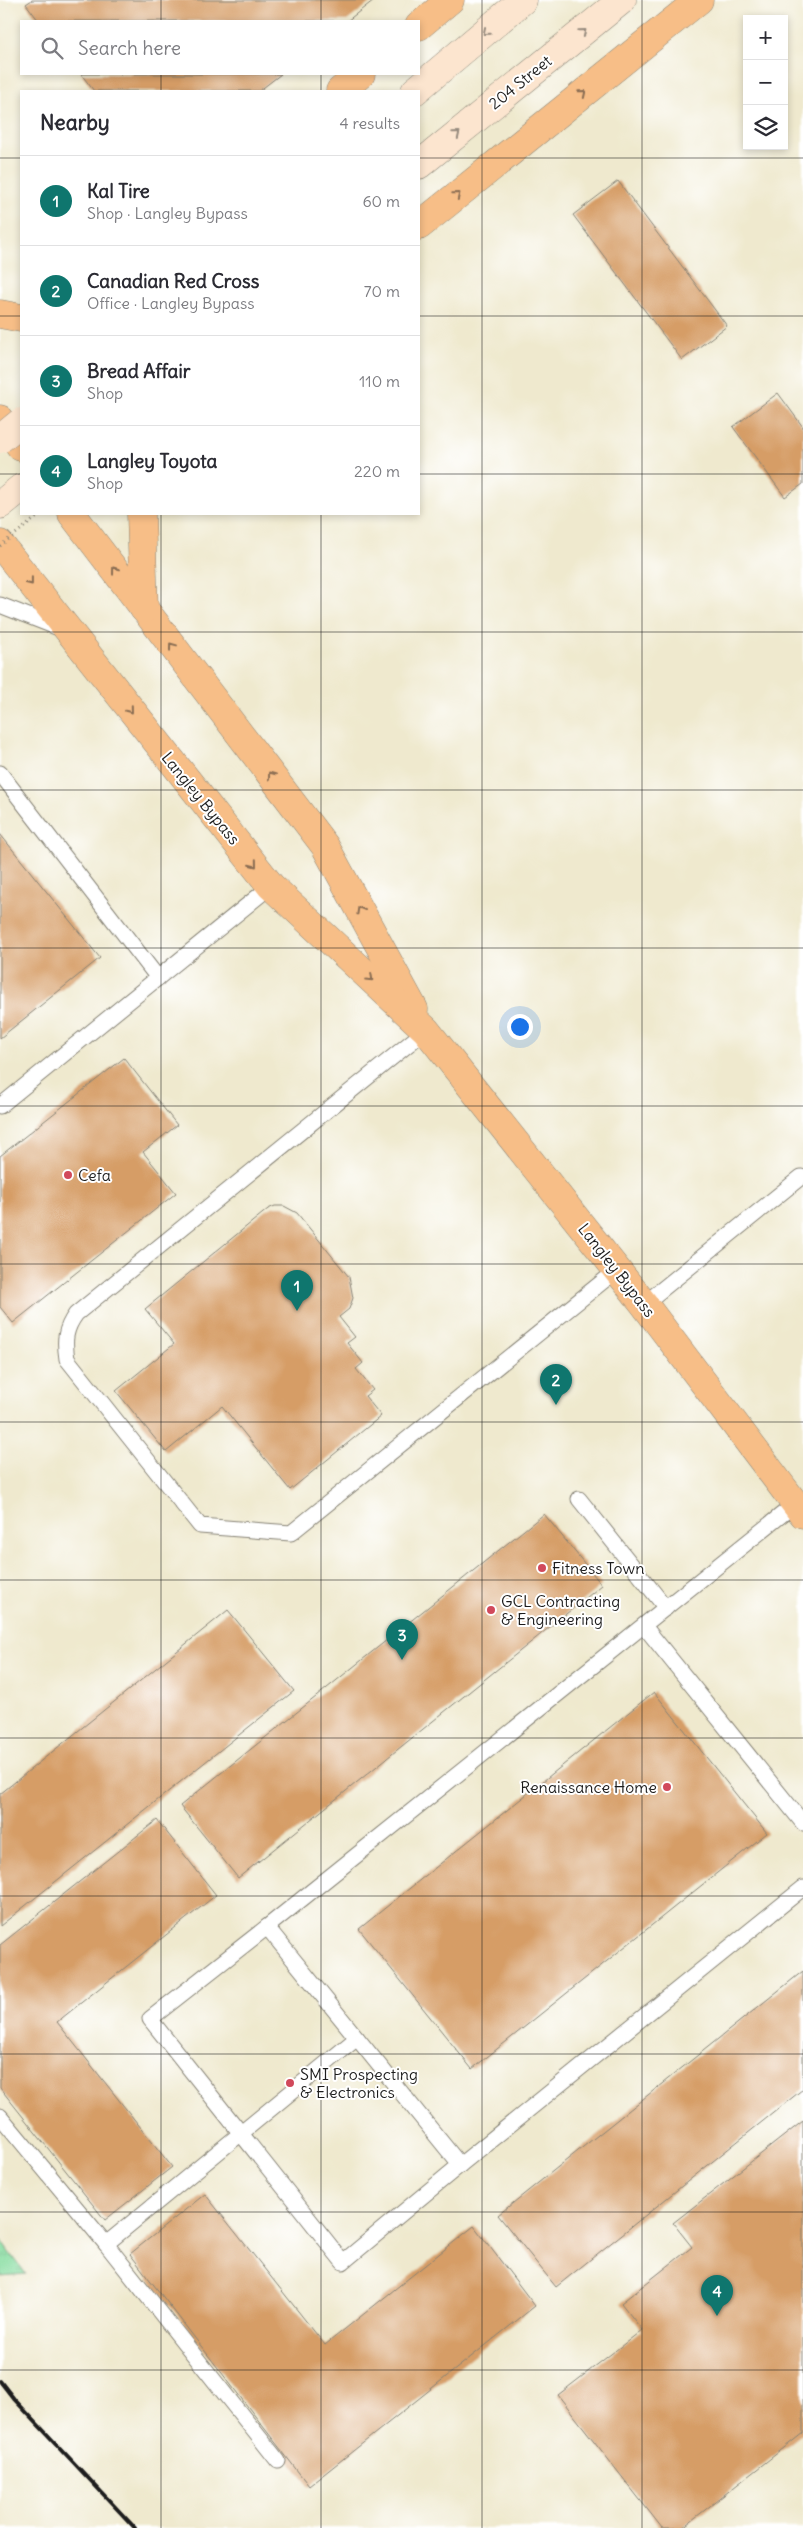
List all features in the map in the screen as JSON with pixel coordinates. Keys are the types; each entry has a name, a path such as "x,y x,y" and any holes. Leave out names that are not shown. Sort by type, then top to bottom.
{"highway":[{"path":"420,25 450,0"},
{"path":"420,225 699,0"},
{"path":"341,90 360,75"},
{"path":"0,314 20,318"},
{"path":"0,419 20,446"},
{"name":"Langley Bypass","path":"73,515 325,846 426,1030"},
{"path":"141,515 144,609"},
{"name":"Langley Bypass","path":"0,545 271,886 426,1030 644,1304 800,1505"}],"main road":[{"path":"416,90 523,0"},
{"name":"204 Street","path":"420,164 622,0"},
{"path":"0,439 20,423"},
{"path":"0,506 20,489"}],"lane":[{"path":"0,605 68,632"},
{"path":"0,773 158,978"},
{"path":"0,1106 271,886"},
{"path":"426,1030 76,1314 68,1326 64,1341 67,1359 194,1519 200,1526 291,1533 617,1270"},
{"path":"644,1304 801,1178"},
{"path":"579,1499 666,1608"},
{"path":"800,1505 666,1608 150,2019 343,2262 803,1888"},
{"path":"644,1626 803,1823"},
{"path":"267,1927 460,2165"},
{"path":"106,2244 357,2038"},
{"path":"0,2116 106,2244 278,2462"}],"path":[{"path":"0,545 40,515"}],"green space":[{"path":"0,2239 26,2274 0,2276"}],"building":[{"path":"32,0 374,0 348,20 38,20 26,4"},
{"path":"82,75 280,75 260,90 93,90"},
{"path":"618,181 727,326 682,360 573,215"},
{"path":"778,393 803,427 803,484 785,497 733,427"},
{"path":"0,834 100,958 0,1038"},
{"path":"124,1058 177,1125 143,1152 176,1193 13,1323 0,1307 0,1156"},
{"path":"275,1206 284,1206 297,1213 349,1277 353,1298 349,1309 339,1317 355,1337 347,1343 363,1363 356,1369 373,1390 365,1396 381,1416 290,1490 222,1406 166,1452 116,1391 174,1344 145,1309 268,1209"},
{"path":"544,1514 602,1585 238,1878 180,1806"},
{"path":"228,1610 294,1691 0,1926 0,1794"},
{"path":"654,1692 767,1833 472,2069 359,1929"},
{"path":"157,1820 216,1895 57,2022 172,2167 105,2220 0,2088 0,1945"},
{"path":"803,1971 803,2089 556,2287 498,2215"},
{"path":"803,2121 803,2433 682,2528 662,2528 558,2395 642,2330 621,2303 692,2247 673,2223"},
{"path":"205,2194 325,2345 474,2226 535,2306 309,2486 130,2254"}],"railway":[{"path":"0,2381 14,2399 135,2528"}],"place":[{"name":"Cefa","path":"68,1175"},
{"name":"Kal Tire","path":"297,1311"},
{"name":"Canadian Red Cross","path":"556,1405"},
{"name":"Fitness Town","path":"542,1568"},
{"name":"GCL Contracting & Engineering","path":"491,1610"},
{"name":"Bread Affair","path":"402,1660"},
{"name":"Renaissance Home","path":"667,1787"},
{"name":"SMI Prospecting & Electronics","path":"290,2083"},
{"name":"Langley Toyota","path":"717,2316"}]}
